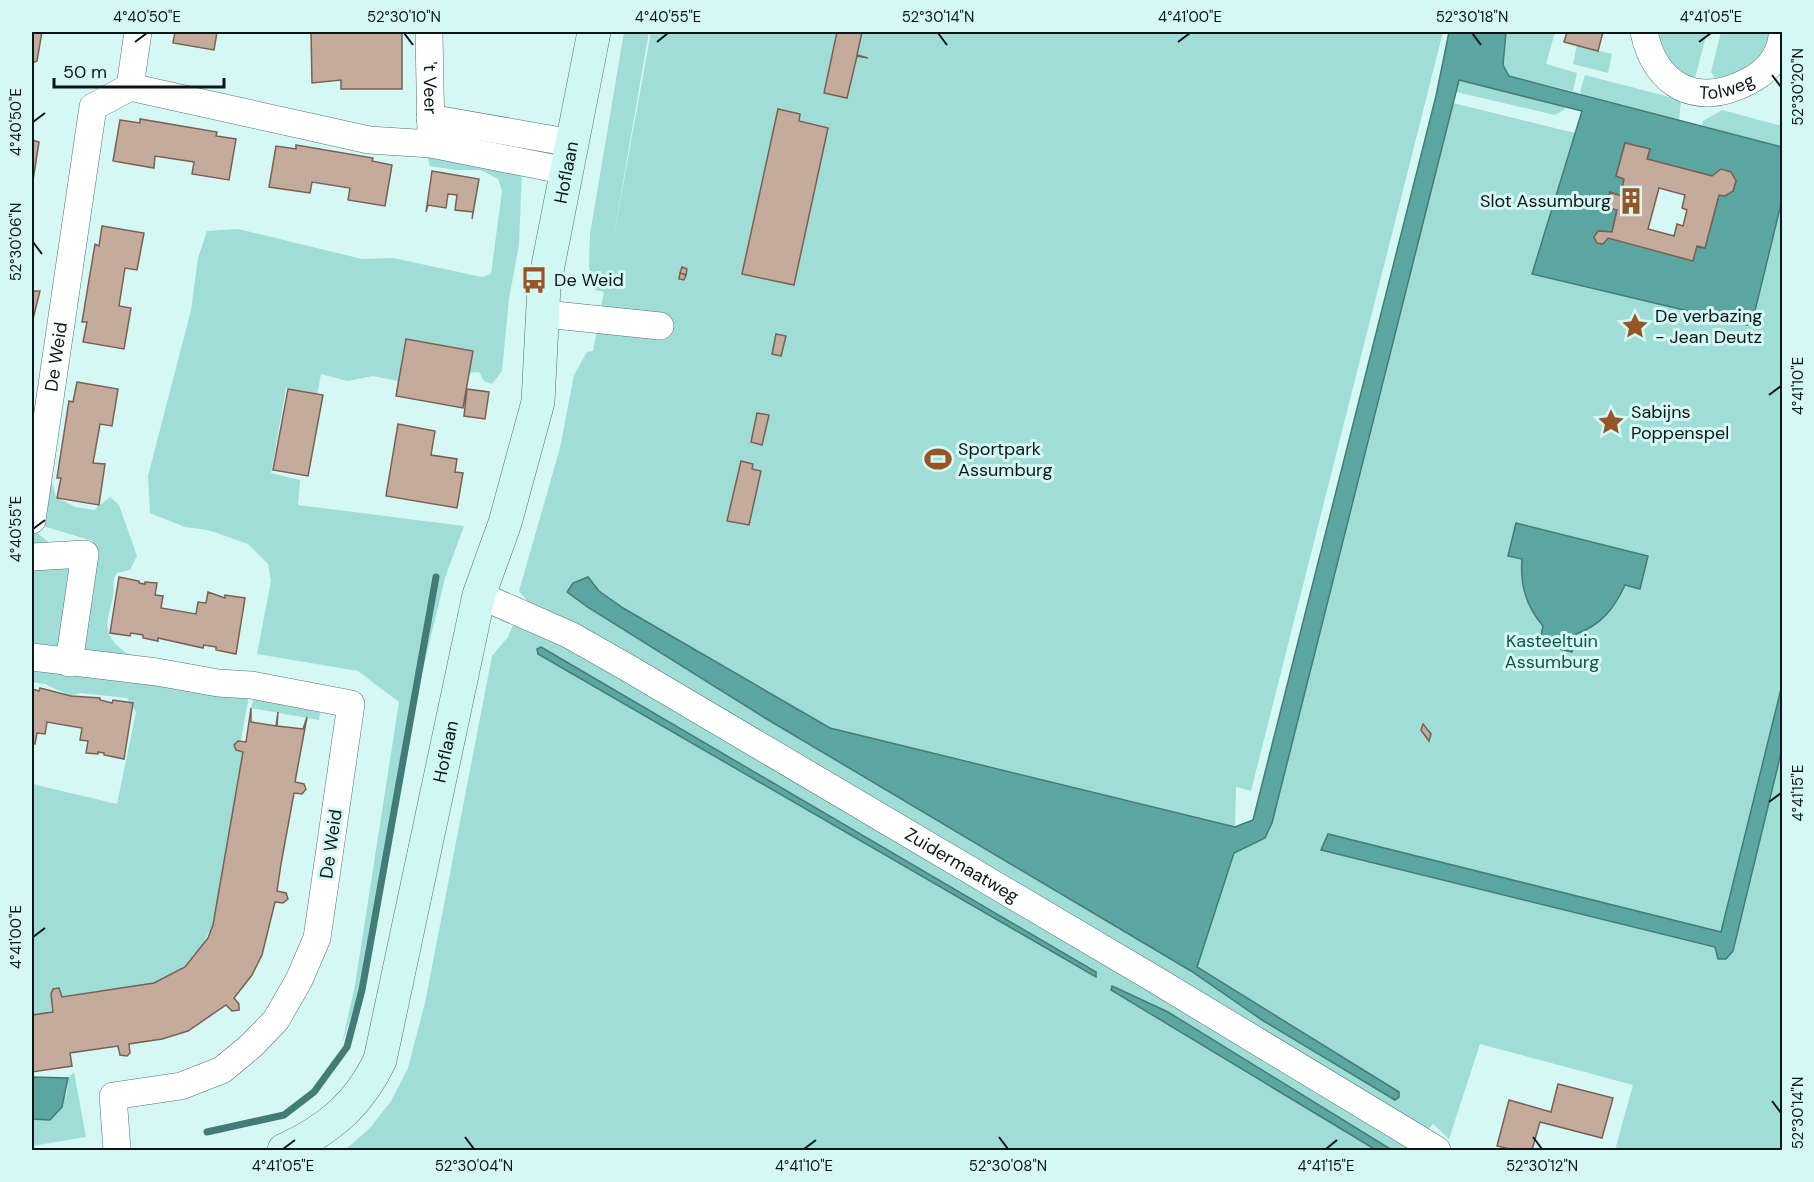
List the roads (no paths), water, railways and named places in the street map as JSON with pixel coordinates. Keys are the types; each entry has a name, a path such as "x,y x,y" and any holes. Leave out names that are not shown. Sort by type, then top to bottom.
{"main road":[{"name":"Hoflaan","path":"284,1150 322,1129 347,1110 367,1086 380,1059 479,595 505,523 538,402 545,314 544,286 594,32"}],"street":[{"path":"138,32 130,87 369,140 430,131 569,157"},
{"name":"'t Veer","path":"429,32 430,131"},
{"name":"Tolweg","path":"1644,32 1653,59 1668,80 1698,93 1714,95 1732,90 1765,71 1776,58 1782,37"},
{"name":"De Weid","path":"32,520 93,107 130,87"},
{"path":"545,314 660,326"},
{"path":"32,557 85,554 69,663"},
{"name":"Zuidermaatweg","path":"479,595 570,634 1156,980 1437,1150"},
{"name":"De Weid","path":"32,657 154,672 218,683 252,685 351,704 316,938 299,980 276,1020 252,1045 222,1070 181,1086 113,1096 117,1150"}],"waterway":[{"path":"207,1132 284,1115 314,1092 347,1047 362,990 436,577"}],"place":[{"name":"Slot Assumburg","path":"1631,201"},
{"name":"De Weid","path":"534,280"},
{"name":"De verbazing - Jean Deutz","path":"1635,326"},
{"name":"Sabijns Poppenspel","path":"1611,422"},
{"name":"Sportpark Assumburg","path":"938,459"}],"park label":[{"name":"Kasteeltuin Assumburg","path":"1552,651"}]}
